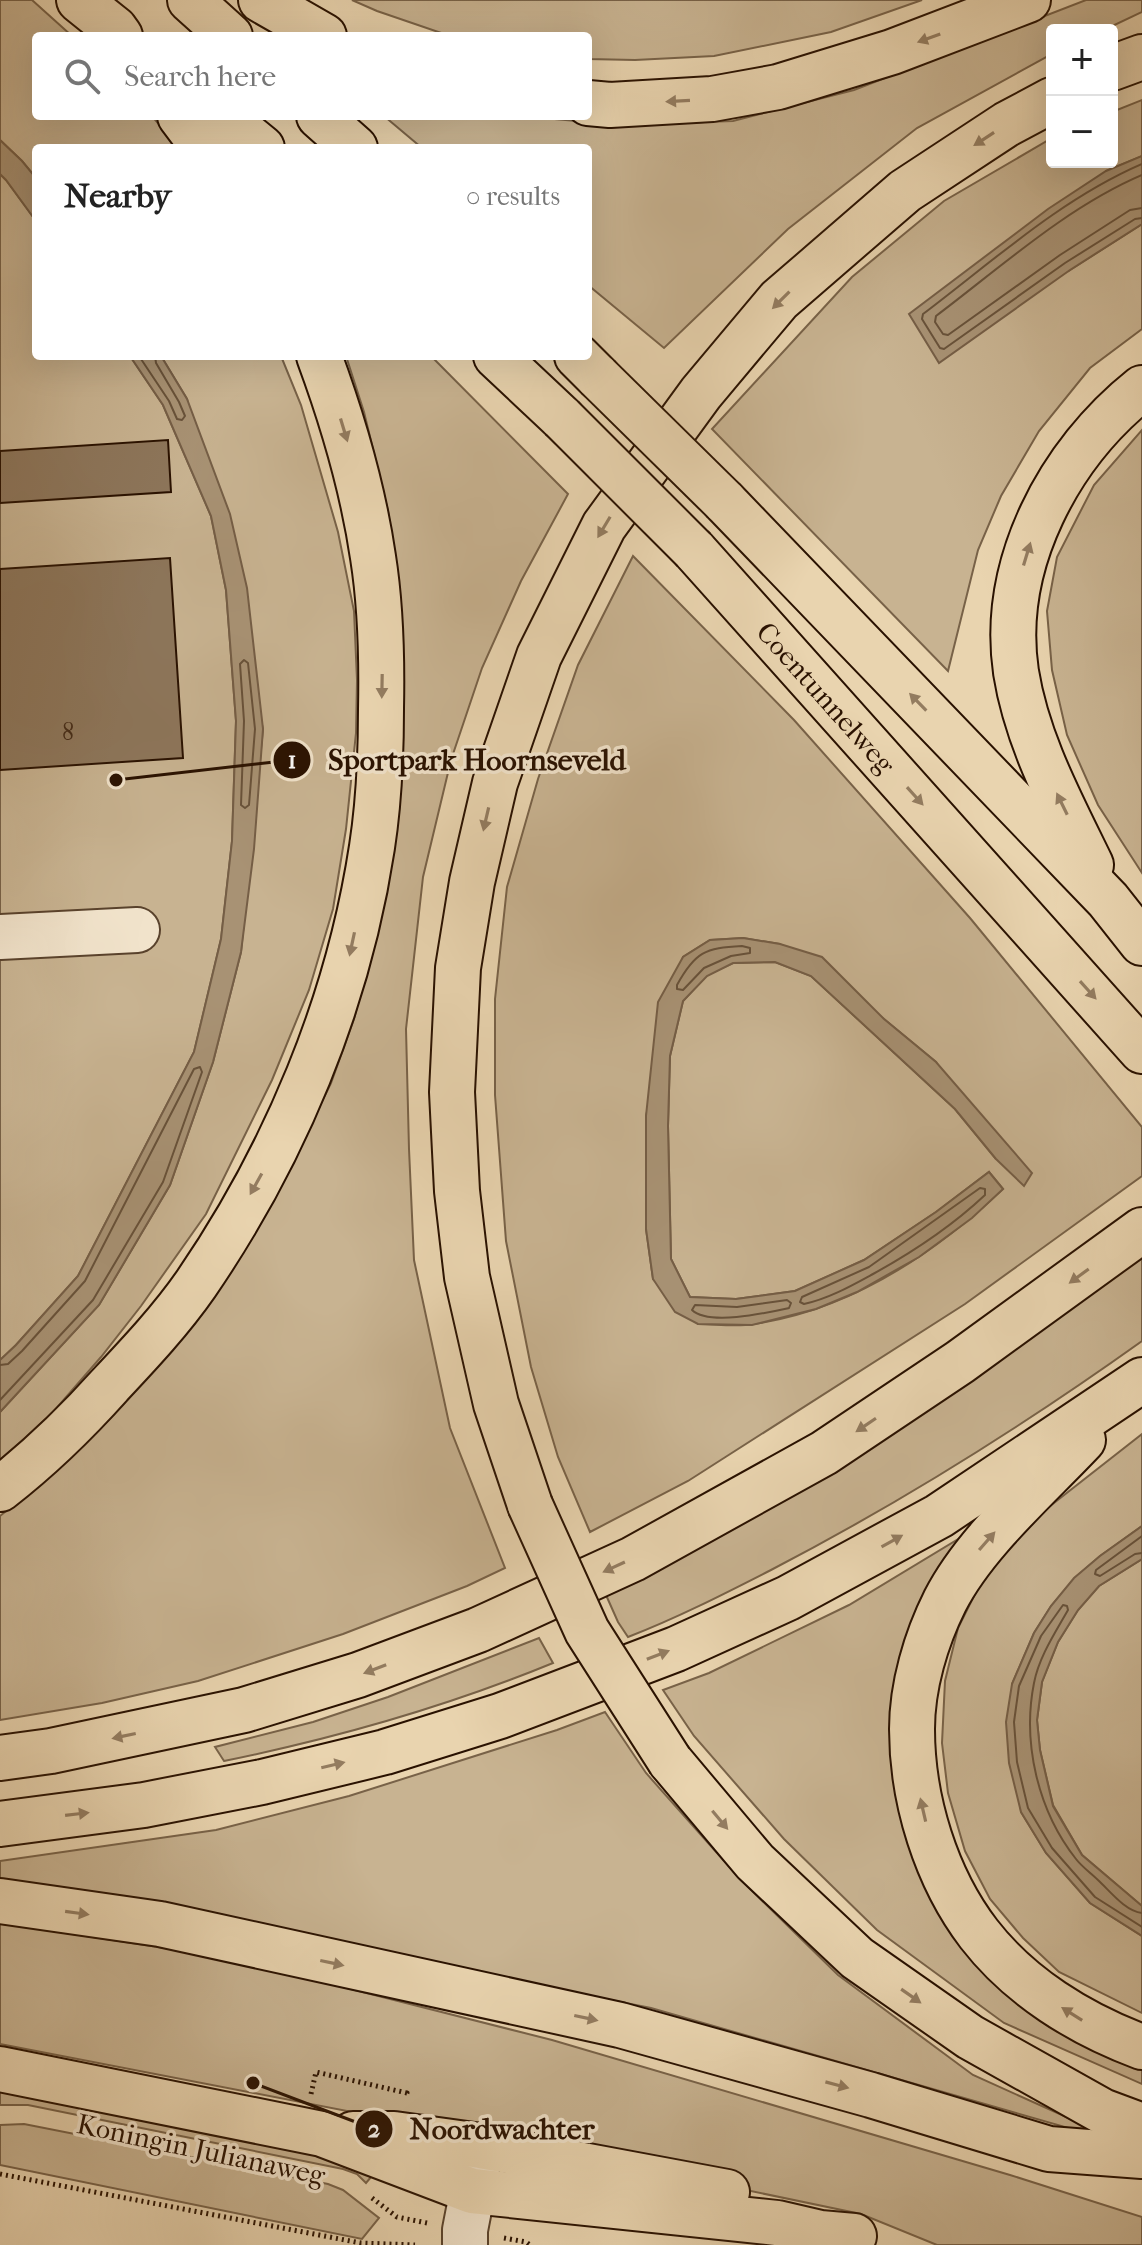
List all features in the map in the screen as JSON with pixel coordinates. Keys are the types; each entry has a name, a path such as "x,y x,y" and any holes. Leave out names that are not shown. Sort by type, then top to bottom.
{"main road":[{"path":"79,0 118,32"},
{"path":"190,0 226,32"},
{"path":"261,0 317,32"},
{"path":"592,103 712,99 778,87 892,52 1028,0"},
{"path":"1118,66 1142,57"},
{"path":"1046,103 1007,124 905,191 779,300 701,393 604,526 539,656 495,783 472,882 458,968 452,1092 457,1191 467,1277 496,1404 530,1505 587,1631 670,1761 755,1862 857,1958 970,2037 1102,2111 1142,2126"},
{"path":"183,120 201,144"},
{"path":"228,120 257,144"},
{"path":"324,120 350,144"},
{"path":"0,1489 65,1433 144,1349 195,1285 282,1137 316,1057 347,966 372,848 381,762 382,658 374,558 351,453 320,360"},
{"name":"Coentunnelweg","path":"500,360 694,550 1142,1051"},
{"path":"588,366 724,501 1108,900 1142,943"},
{"path":"1108,900 1034,739 1016,671 1014,617 1029,547 1063,475 1082,446 1104,421 1142,388"},
{"path":"0,1758 51,1751 244,1710 344,1680 478,1630 633,1559 824,1453 960,1362 1142,1230"},
{"path":"0,1824 144,1805 262,1782 385,1752 500,1716 676,1649 788,1598 939,1516 1141,1380"},
{"path":"1141,1380 962,1572 937,1619 926,1650 912,1728 918,1788 934,1850 961,1907 979,1934 1011,1968 1049,2000 1080,2020 1142,2047"},
{"path":"0,1901 160,1924 604,2022 871,2095 1049,2149 1142,2156"},
{"name":"Koningin Julianaweg","path":"0,2069 322,2134 394,2134 481,2146 778,2202 826,2216 866,2240"},
{"name":"Koningin Julianaweg","path":"322,2134 467,2222 777,2223 866,2240"}],"street":[{"path":"0,937 137,930"},
{"path":"467,2222 481,2146"}],"path":[{"path":"0,2174 361,2243 415,2245"},
{"path":"369,2195 397,2217 467,2222 526,2244"}],"shaded area":[{"path":"0,0 32,0 68,32 32,32 32,120 155,120 176,144 32,144 32,173 0,140"},
{"path":"352,0 922,0 831,32 714,56 635,60 592,59 592,32 438,32"},
{"path":"1086,0 1142,0 1142,12 1117,24 1046,24 1046,57 917,128 788,229 664,348 592,288 592,144 417,144 389,120 565,120 621,125 733,121 854,90"},
{"path":"1142,100 1142,156 1118,166 1118,110"},
{"path":"1046,142 1046,168 1113,168 1106,171 1070,270 1142,224 1142,329 1090,368 1039,431 1001,496 978,550 948,671 712,429 852,277 944,201"},
{"path":"0,174 32,216 32,360 133,360 163,405 211,516 226,590 236,721 232,841 221,939 194,1052 78,1276 0,1360"},
{"path":"163,360 283,360 301,405 338,532 354,611 357,680 356,733 346,829 333,909 309,990 272,1080 206,1214 101,1357 54,1411 0,1461 0,1412 99,1305 170,1185 213,1062 241,952 263,729 187,399"},
{"path":"347,360 435,360 568,494 521,581 482,668 451,760 423,877 406,1029 414,1260 450,1428 505,1568 343,1634 198,1681 102,1703 0,1720 0,1516 94,1435 193,1324 292,1163 331,1083 354,1019 375,936 398,804 403,735 399,588 388,511 364,412"},
{"path":"1142,430 1142,873 1098,805 1067,735 1052,670 1047,611 1057,557 1094,485"},
{"path":"633,556 794,720 970,918 1142,1127 1142,1176 965,1304 688,1481 590,1532 558,1457 531,1367 506,1241 495,1095 495,999 507,887 538,779 578,665","holes":["743,938 780,944 884,1019 936,1062 996,1159 955,1109 811,976 775,962 733,963 707,975 683,1001 670,1056 671,1259 690,1297 736,1299 795,1291 864,1260 989,1172 1003,1189 919,1257 856,1292 789,1317 754,1324 698,1324 653,1279 646,1229 646,1116 683,957 710,940"]},
{"path":"1142,1247 1142,1341 914,1491 736,1588 628,1637 606,1595"},
{"path":"1142,1434 1142,1526 1100,1556 1075,1578 1051,1606 1034,1633 1012,1684 1021,1812 1046,1853 1090,1903 1142,1936 1142,2013 1059,1972 1023,1938 990,1899 965,1851 948,1793 942,1743 945,1681 958,1628 989,1566 1031,1521"},
{"path":"965,1535 893,1760 903,1828 930,1888 1142,2061 1142,2084 1004,2023 877,1930 784,1839 694,1736 663,1690 709,1673 849,1605"},
{"path":"1142,1559 1142,1906 1082,1855 1053,1805 1040,1750 1037,1720 1042,1682 1058,1642 1078,1610 1099,1586"},
{"path":"539,1638 553,1663 472,1694 350,1731 224,1761 215,1747 313,1722 388,1697"},
{"path":"605,1712 646,1773 741,1880 838,1975 973,2075 1131,2146 651,2008 0,1880 0,1861 216,1830 349,1796"},
{"path":"0,1923 224,1957 552,2040 1142,2217 1142,2245 937,2245 861,2214 626,2165 0,2044"},
{"path":"0,2086 304,2148 377,2170 366,2183 357,2174 343,2169 28,2105 0,2105"},
{"path":"24,2124 328,2184 343,2190 379,2218 362,2239 0,2165 0,2125"}],"water":[{"path":"0,140 32,173 32,216 6,180 0,174"},
{"path":"1142,156 1142,224 1070,270 939,363 909,314 1048,209 1118,166"},
{"path":"133,360 163,360 187,399 230,514 247,588 263,729 254,849 241,952 213,1062 170,1185 99,1305 0,1412 0,1360 78,1276 194,1052 221,939 232,841 236,721 226,590 211,516 163,405"},
{"path":"743,938 780,944 822,957 884,1019 936,1062 1032,1173 1024,1186 996,1159 955,1109 811,976 775,962 733,963 707,976 683,1001 670,1056 671,1259 690,1297 736,1299 795,1291 864,1260 989,1172 1003,1189 972,1218 919,1257 857,1292 816,1309 752,1325 698,1324 675,1312 653,1279 646,1229 646,1116 658,1002 683,957 710,940"},
{"path":"1142,1526 1142,1559 1099,1586 1078,1610 1058,1642 1042,1682 1037,1720 1040,1750 1053,1806 1082,1855 1142,1906 1142,1936 1090,1903 1046,1853 1021,1812 1009,1763 1006,1722 1012,1684 1034,1633 1051,1606 1074,1578"}],"building":[{"path":"168,440 171,492 0,503 0,451"},
{"path":"170,558 183,758 0,770 0,569"}],"place":[{"name":"Sportpark Hoornseveld","path":"116,780"},
{"name":"Noordwachter","path":"253,2083"}]}
